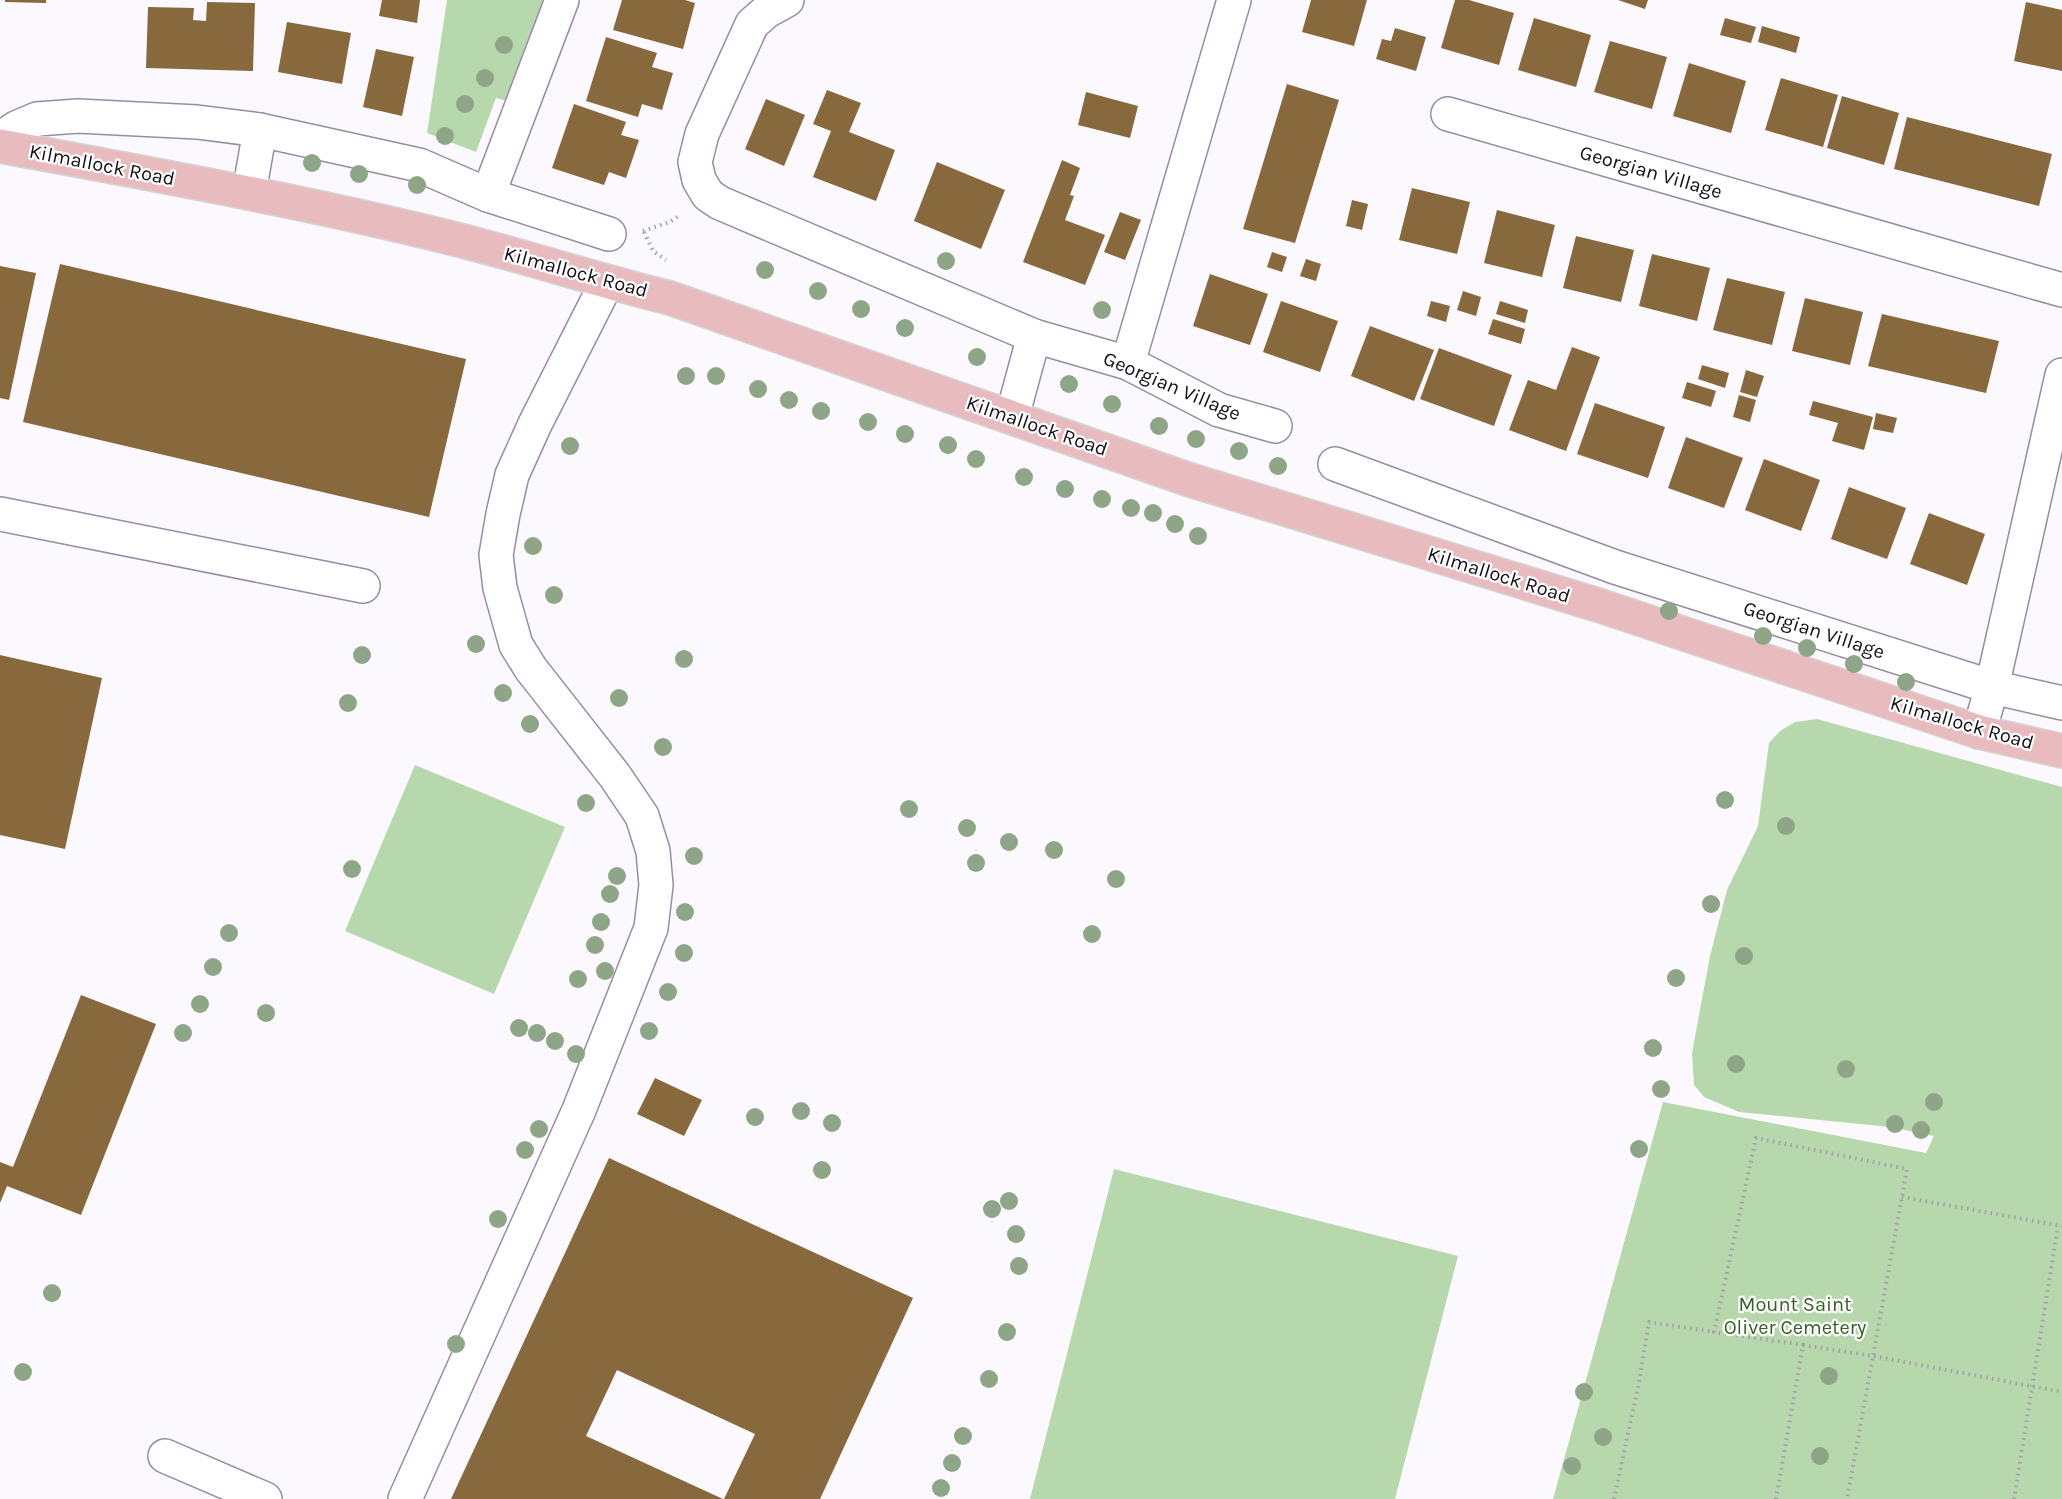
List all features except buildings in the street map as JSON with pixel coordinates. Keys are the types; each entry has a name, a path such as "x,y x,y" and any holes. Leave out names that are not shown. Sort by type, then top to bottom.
{"main road":[{"name":"Kilmallock Road","path":"0,146 249,193 451,238 670,298 1187,479 1601,606 1979,732 2062,751"}],"street":[{"path":"488,195 562,0"},
{"path":"708,195 699,180 695,162 702,134 752,24 767,11 787,0"},
{"path":"1128,363 1234,0"},
{"name":"Georgian Village","path":"1448,114 2062,290"},
{"path":"0,139 16,128 37,119 78,116 197,122 260,130 419,165 488,195 609,234"},
{"path":"249,193 260,130"},
{"name":"Georgian Village","path":"708,195 720,203 1034,336 1128,363 1219,410 1275,426"},
{"path":"405,1499 579,1110 651,928 656,885 653,851 642,816 615,776 531,669 516,645 501,588 496,555 512,475 535,424 607,282"},
{"path":"1012,417 1034,336"},
{"path":"1979,732 1992,687 2062,375"},
{"name":"Georgian Village","path":"1335,464 1615,567 1992,687 2062,703"},
{"path":"0,514 363,586"},
{"path":"1601,606 1615,567"},
{"path":"165,1456 265,1499"}],"path":[{"path":"609,234 644,231 670,222 708,195"},
{"path":"1714,1332 1756,1138 1907,1169 1847,1499"},
{"path":"1902,1197 2060,1226 2014,1499"},
{"path":"1614,1499 1638,1387 1649,1322 1873,1356 2062,1392"},
{"path":"1776,1499 1803,1345"}],"green space":[{"path":"447,0 547,0 508,101 496,98 476,152 427,133"},
{"name":"Mount Saint Oliver Cemetery","path":"1817,719 2062,787 2062,1499 1553,1499 1663,1102 1926,1153 1934,1136 1890,1127 1739,1112 1704,1097 1694,1085 1692,1053 1710,956 1727,890 1758,826 1769,743 1780,731 1795,722"},
{"path":"415,765 565,827 494,994 345,931"},
{"path":"1114,1169 1458,1256 1395,1499 1030,1499"}]}
